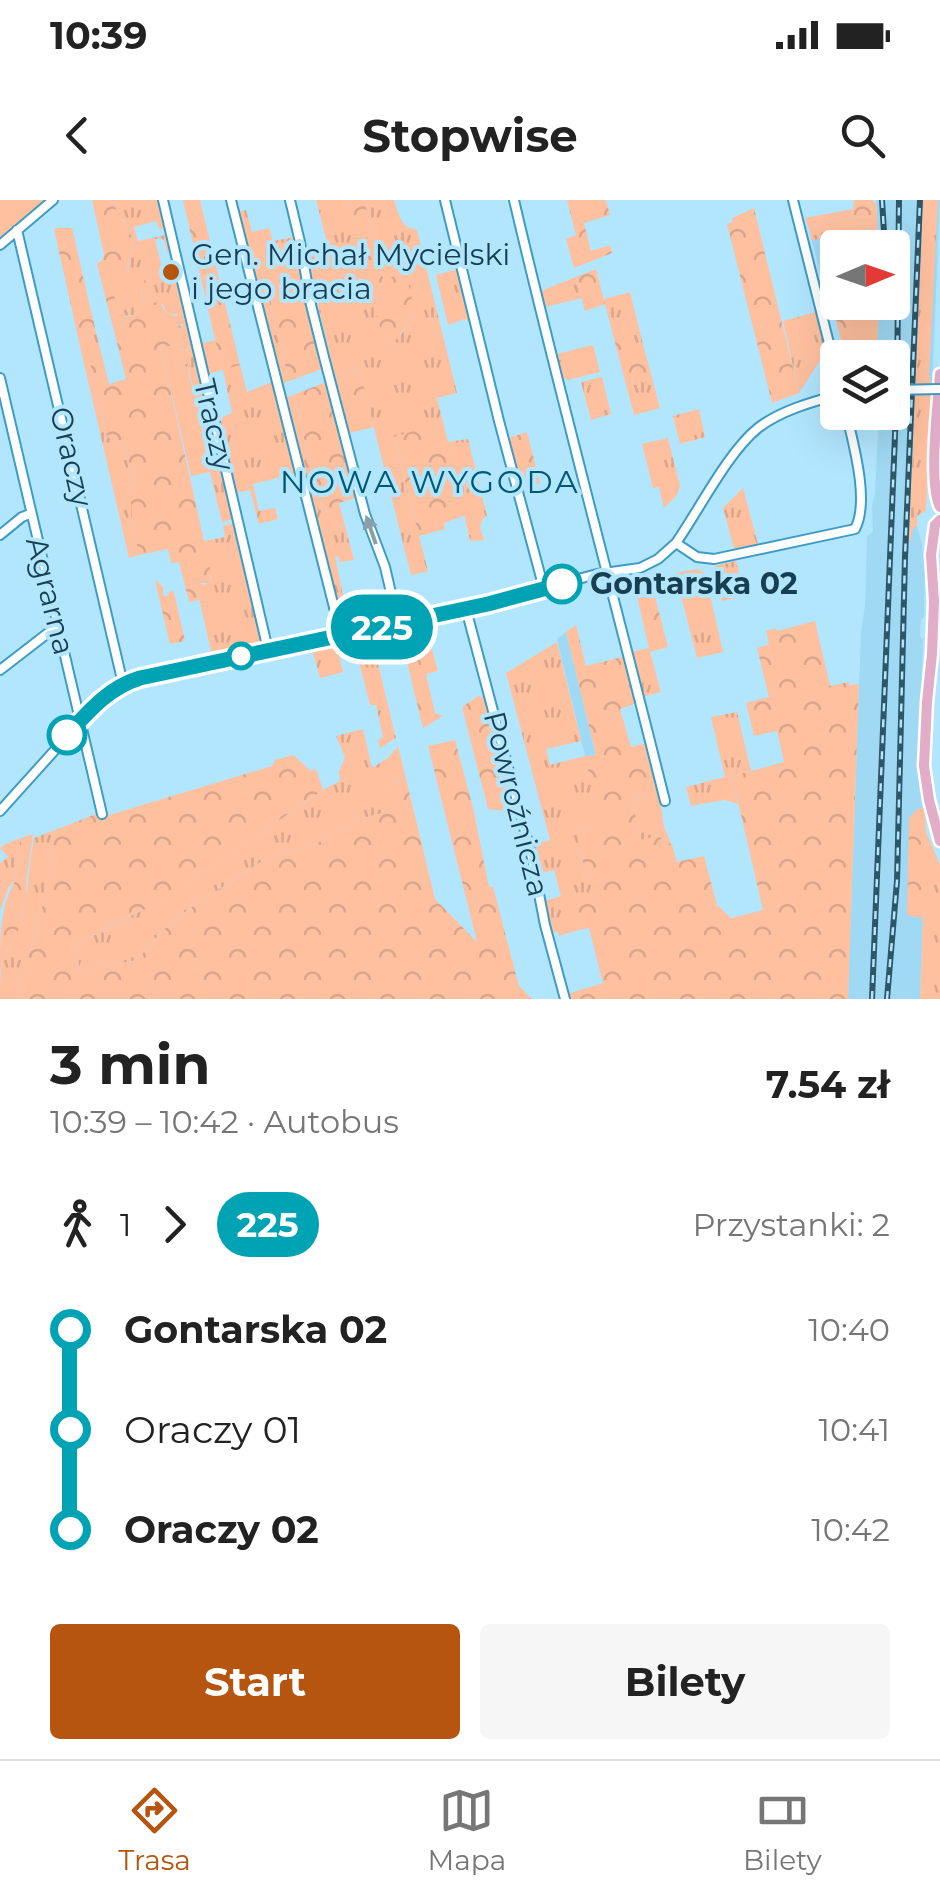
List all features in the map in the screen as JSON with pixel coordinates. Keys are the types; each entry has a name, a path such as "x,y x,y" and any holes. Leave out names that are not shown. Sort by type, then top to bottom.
{"main road":[{"path":"940,374 935,478 940,508"},
{"path":"935,478 930,504 937,522 936,548 931,555 934,601 924,766 940,841"},
{"path":"934,601 940,586"}],"street":[{"path":"0,245 53,200"},
{"name":"Traczy","path":"163,200 268,650"},
{"path":"231,200 340,635"},
{"path":"290,200 320,340 398,623"},
{"path":"445,200 544,590"},
{"path":"514,200 664,801"},
{"path":"793,200 828,340"},
{"name":"Oraczy","path":"16,230 124,684"},
{"name":"Agrarna","path":"0,378 102,814"},
{"path":"910,390 940,389"},
{"path":"0,811 100,700 124,684 149,675 466,609 650,564 676,543 750,436 776,417 820,400"},
{"path":"676,543 697,557 714,559 852,531 859,523 860,477 850,430"},
{"path":"0,534 30,514"},
{"name":"Powroźnicza","path":"466,609 565,999"},
{"path":"0,670 56,626"}],"shaded area":[{"path":"876,200 940,200 928,481 914,525 925,567 920,636 923,639 919,770 926,832 920,999 848,999 861,633 867,536 873,532 878,430 910,430 910,340 878,340 878,320 910,320 910,230 877,230"},
{"path":"820,238 820,271 812,241"},
{"path":"566,632 596,756 585,756 557,639"}],"green space":[{"path":"0,200 45,200 0,238"},
{"path":"92,200 111,200 134,240 125,279 113,301 116,312 127,317 135,315 143,304 141,287 145,279 151,303 160,302 167,315 182,316 179,325 186,331 190,348 186,357 200,422 180,344 161,348 210,568 210,583 196,585 199,600 189,602 179,562 171,563 168,549 139,555 132,519 131,498 135,494 123,444 106,434 90,374 91,364 99,365 109,384 126,379 97,264 104,255"},
{"path":"111,200 158,200 164,227 160,230 156,221 134,227 138,241 165,235 169,252 164,240 155,239 162,268 173,266 233,519 222,522 184,353 190,348 177,314 167,315 163,304 151,303 145,280 141,291 143,304 135,315 122,316 115,310 113,301 128,269 134,240"},
{"path":"183,200 200,200 240,365 222,370"},
{"path":"316,200 349,200 385,343 401,335 416,315 383,280 364,200 394,200 404,223 417,230 457,393 437,398 443,422 394,438 428,571 411,575 359,368 335,376 308,257 329,251"},
{"path":"349,200 364,200 383,279 406,274 416,315 398,339 384,343"},
{"path":"567,200 606,200 610,215 584,223 591,251 610,245 612,253 574,268 566,239 576,235"},
{"path":"854,200 873,200 877,215 809,229 805,218 853,209"},
{"path":"923,200 938,200 929,375 932,390 926,511 917,516 911,541 909,540"},
{"path":"754,208 799,393 772,403 727,224"},
{"path":"246,210 252,232 269,228 273,241 296,237 304,300 288,302 261,268 289,381 278,385 236,212"},
{"path":"877,215 877,230 820,230 820,238 812,241 809,229"},
{"path":"72,228 95,328 79,342 54,229"},
{"path":"278,263 288,302 304,300 322,369 289,381 261,268"},
{"path":"458,269 471,323 464,319 448,325 436,275"},
{"path":"596,269 605,304 585,311 576,277"},
{"path":"576,277 582,298 545,307 541,291"},
{"path":"630,292 644,348 631,352 623,325 611,327 604,299"},
{"path":"816,312 823,340 820,362 799,393 783,321"},
{"path":"836,320 878,320 877,340 841,340"},
{"path":"623,324 631,351 644,348 652,378 626,385 611,327"},
{"path":"95,328 109,384 100,367 91,364 90,374 106,434 123,444 135,494 132,519 139,555 129,558 79,342"},
{"path":"215,340 222,369 240,365 247,392 274,381 297,473 253,484 259,511 275,508 278,519 259,524 250,490 235,493 219,424 232,413 223,370 208,374 200,344"},
{"path":"180,344 210,472 191,476 161,348"},
{"path":"593,345 600,372 563,378 557,354"},
{"path":"359,368 374,427 350,433 335,376"},
{"path":"602,377 611,414 591,420 581,382"},
{"path":"652,378 660,408 634,415 626,385"},
{"path":"326,382 355,498 339,503 345,526 328,531 324,519 330,517 328,511 323,512 293,395"},
{"path":"293,395 323,512 329,511 331,518 327,531 345,526 354,560 340,562 335,557 344,600 333,601 282,399"},
{"path":"699,409 705,437 680,444 673,416"},
{"path":"443,422 466,515 444,523 445,529 419,536 394,437"},
{"path":"527,432 540,483 521,488 508,438"},
{"path":"668,438 680,486 664,508 659,487 653,488 642,444"},
{"path":"468,439 487,516 480,527 484,540 470,541 448,442"},
{"path":"743,488 758,544 734,549 723,508"},
{"path":"234,523 261,645 242,645 212,655 196,585 211,580 204,541 225,537 223,526"},
{"path":"736,561 745,596 722,601 714,566"},
{"path":"698,569 705,573 723,652 697,658 675,573"},
{"path":"155,581 163,587 163,596 174,592 185,641 170,644"},
{"path":"651,581 668,647 650,652 634,584"},
{"path":"815,621 830,686 859,684 848,999 568,999 567,994 603,983 589,928 579,930 572,902 583,898 591,887 579,853 579,826 603,834 585,756 596,755 566,632 576,625 586,666 626,656 637,703 620,709 631,747 647,743 659,793 632,799 641,840 658,836 672,845 677,862 704,856 717,905 731,918 763,910 732,776 784,762 777,731 754,736 746,703 769,697 757,648 769,644 766,631"},
{"path":"425,624 438,671 426,674 435,713 443,716 423,728 399,629"},
{"path":"371,635 396,738 380,748 378,740 383,737 376,705 370,705 353,639"},
{"path":"557,642 581,741 546,749 550,765 585,756 604,835 580,826 579,853 591,886 589,892 573,902 579,930 559,936 558,931 552,933 545,901 561,896 554,870 538,874 531,845 550,840 506,673"},
{"path":"336,643 343,672 320,678 312,649"},
{"path":"649,648 661,692 642,697 630,652"},
{"path":"478,696 483,697 490,714 516,812 488,809 462,707"},
{"path":"737,712 751,771 732,776 738,804 724,800 691,806 686,787 725,777 711,717"},
{"path":"363,729 372,768 398,746 406,779 390,785 397,809 364,818 304,848 273,854 188,910 161,932 137,960 80,972 76,944 158,904 340,781 345,757 336,736"},
{"path":"455,740 489,887 493,887 519,986 532,999 17,999 46,893 55,830 96,814 106,816 272,766 275,760 293,755 311,771 316,769 323,790 157,905 76,944 80,972 137,960 161,932 188,910 273,854 304,848 364,818 396,809 390,785 406,779 435,899 477,942 428,746"},
{"path":"659,793 664,827 672,845 658,836 641,840 632,799"},
{"path":"924,807 924,918 907,913 909,818"},
{"path":"55,830 46,893 17,999 0,999 1,967 22,916 34,838"},
{"path":"926,832 940,865 940,999 920,999"},
{"path":"33,834 26,898 17,935 0,970 2,922 16,880 21,838"},
{"path":"21,838 16,880 8,888 0,911 0,863 8,857 0,848"}],"railway":[{"path":"882,200 884,230"},
{"path":"872,999 897,386 899,200"},
{"path":"887,999 897,881 920,200"}],"bus line":[{"name":"225","path":"67,735 100,700 121,685 140,678 488,604 562,584"}],"place":[{"name":"Gen. Michał Mycielski i jego bracia","path":"171,272"},
{"name":"Gontarska 02","path":"562,584"}],"district":[{"name":"NOWA WYGODA","path":"430,482"}]}
